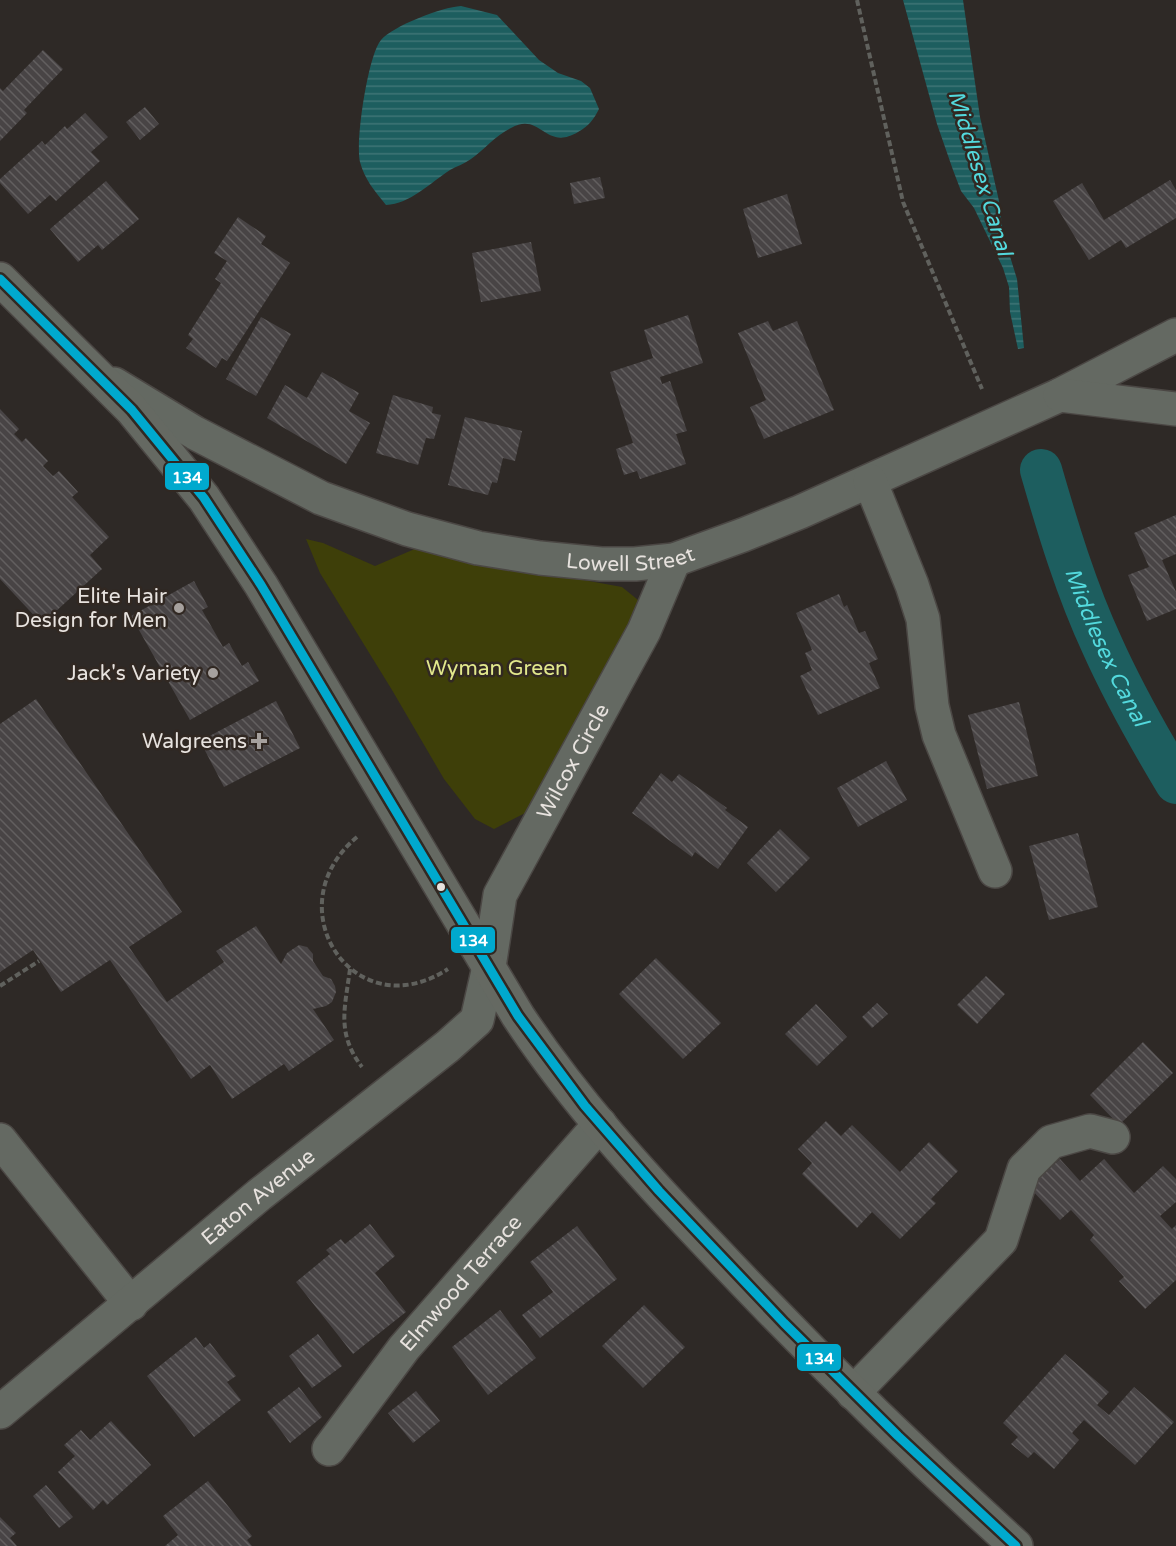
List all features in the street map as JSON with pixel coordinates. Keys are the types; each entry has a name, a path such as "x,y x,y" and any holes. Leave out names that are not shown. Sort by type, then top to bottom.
{"main road":[{"path":"0,279 132,410 204,498 518,1016 546,1058 634,1164 736,1274 912,1451 1016,1546"}],"street":[{"name":"Lowell Street","path":"93,370 195,433 321,498 407,529 478,548 540,558 601,564 635,564 674,560 743,535 870,482 1060,394 1176,335"},
{"path":"1060,394 1176,410"},
{"path":"870,482 923,619 932,706 939,735 995,871"},
{"name":"Wilcox Circle","path":"489,967 500,895 648,624 674,560"},
{"name":"Eaton Avenue","path":"0,1412 259,1195 448,1046 477,1020 489,967"},
{"name":"Elmwood Terrace","path":"329,1449 404,1348 600,1124"},
{"path":"854,1393 1001,1240 1024,1169 1051,1142 1090,1131 1113,1137"},
{"path":"0,1140 131,1304"}],"path":[{"path":"857,0 903,202 982,389 965,403 977,433"},
{"path":"357,837 330,872 324,887 322,919 330,943 339,957 350,968 371,980 395,986 427,982 449,968"},
{"path":"0,986 39,961"},
{"path":"350,968 344,1019 345,1037 352,1054 368,1075"}],"green space":[{"name":"Wyman Green","path":"306,539 323,543 375,566 424,545 550,574 622,587 638,600 644,615 535,808 494,829 475,819 444,779 320,573"}],"water":[{"name":"Middlesex Canal","path":"903,0 963,0 980,117 999,201 1003,234 1017,279 1024,348 1018,349 1010,312 1009,287 1003,268 974,208 961,191 937,124"},
{"path":"461,6 497,15 539,60 558,73 581,81 590,88 599,109 585,127 567,137 550,135 529,124 511,128 471,159 450,170 412,197 386,205 364,174 359,152 367,80 376,49 381,40 407,23 442,10"}],"building":[{"path":"43,50 63,69 24,110 27,113 0,141 0,88 3,91"},
{"path":"145,107 159,124 140,140 126,122"},
{"path":"85,113 108,137 91,152 100,161 56,201 50,195 28,214 0,183 0,179 42,141 45,145 65,126 67,129"},
{"path":"600,177 605,198 574,204 570,183"},
{"path":"1170,180 1176,190 1176,218 1126,248 1121,240 1089,260 1053,201 1082,183 1104,220"},
{"path":"106,181 139,219 102,250 98,245 78,262 50,229"},
{"path":"787,194 802,244 758,258 743,209"},
{"path":"238,217 266,236 261,244 290,263 227,361 222,358 216,368 186,348 193,339 188,335 221,283 215,279 227,261 214,253"},
{"path":"531,242 541,291 481,302 472,253"},
{"path":"688,315 703,363 660,377 662,384 670,381 687,431 676,434 686,464 640,479 637,471 624,475 616,449 633,443 610,372 653,358 644,330"},
{"path":"261,317 291,334 256,396 226,379"},
{"path":"768,321 773,331 797,321 834,410 764,439 750,407 766,400 738,333"},
{"path":"322,372 359,393 349,411 370,423 346,464 267,418 285,385 307,398"},
{"path":"393,395 433,407 432,413 441,415 434,439 426,438 418,465 376,453"},
{"path":"0,409 19,429 14,434 22,442 26,438 48,461 43,466 53,476 59,471 78,492 72,497 109,537 90,555 102,569 42,624 0,579"},
{"path":"465,417 522,431 515,461 503,458 497,483 492,482 488,495 448,485"},
{"path":"1176,515 1176,554 1162,560 1176,592 1176,609 1147,621 1128,575 1149,567 1134,533"},
{"path":"194,581 208,607 202,610 223,647 229,643 242,666 248,662 259,681 190,720 131,616"},
{"path":"839,594 844,607 847,605 859,633 865,631 878,659 869,663 880,688 818,715 800,676 812,670 805,653 812,650 796,613"},
{"path":"36,699 182,912 129,947 167,1002 224,962 216,951 256,926 281,964 287,953 299,945 307,947 313,954 313,961 323,976 331,979 336,992 332,1002 313,1009 334,1040 289,1071 284,1064 232,1099 210,1065 191,1079 110,960 61,992 33,950 0,972 0,724"},
{"path":"276,701 300,748 224,787 200,741"},
{"path":"1019,702 1038,776 987,789 968,715"},
{"path":"886,761 907,800 858,827 837,788"},
{"path":"661,773 672,782 679,774 727,808 725,810 748,827 718,869 695,852 692,857 632,813"},
{"path":"780,829 810,858 776,892 747,863"},
{"path":"1078,833 1098,907 1049,920 1029,846"},
{"path":"656,958 721,1023 683,1059 619,994"},
{"path":"986,976 1005,994 977,1024 957,1005"},
{"path":"877,1003 888,1014 872,1028 862,1017"},
{"path":"816,1004 847,1037 817,1066 785,1034"},
{"path":"1143,1042 1173,1073 1119,1125 1090,1095"},
{"path":"826,1121 841,1136 852,1125 900,1172 929,1142 958,1171 931,1199 936,1203 900,1239 872,1212 857,1228 802,1174 812,1163 798,1149"},
{"path":"1060,1159 1080,1181 1104,1159 1134,1193 1163,1166 1176,1179 1176,1202 1160,1216 1172,1229 1176,1225 1176,1280 1145,1309 1119,1281 1124,1277 1090,1240 1094,1235 1071,1210 1060,1220 1029,1187"},
{"path":"370,1224 395,1256 375,1273 406,1312 353,1354 296,1282 330,1254 326,1250 341,1239 345,1244"},
{"path":"577,1226 617,1279 540,1338 522,1315 553,1292 530,1262"},
{"path":"644,1305 685,1347 643,1388 602,1346"},
{"path":"500,1310 536,1358 488,1395 452,1347"},
{"path":"318,1334 342,1366 312,1388 289,1356"},
{"path":"196,1337 204,1348 210,1343 236,1376 227,1382 241,1400 194,1437 147,1376"},
{"path":"1065,1354 1109,1392 1097,1405 1109,1415 1134,1387 1174,1422 1135,1465 1084,1420 1072,1433 1079,1440 1054,1469 1034,1452 1028,1458 1011,1444 1018,1437 1003,1423"},
{"path":"299,1387 322,1417 290,1443 267,1412"},
{"path":"416,1391 440,1421 413,1443 388,1413"},
{"path":"111,1421 151,1465 107,1505 103,1500 93,1510 58,1472 75,1456 64,1445 81,1430 90,1440"},
{"path":"208,1481 252,1536 247,1540 252,1546 165,1546 178,1535 163,1516"},
{"path":"46,1485 73,1517 59,1528 33,1496"},
{"path":"0,1517 16,1533 10,1538 17,1546 0,1546"}],"waterway":[{"name":"Middlesex Canal","path":"1041,470 1068,559 1093,624 1110,663 1146,732 1176,783"}],"transit line":[{"name":"134","path":"0,279 132,410 204,498 261,585 518,1016 585,1106 659,1191 784,1323 898,1436 1016,1546"}],"place":[{"name":"Elite Hair Design for Men","path":"179,608"},
{"name":"Jack's Variety","path":"213,673"},
{"name":"Walgreens","path":"259,741"}]}
